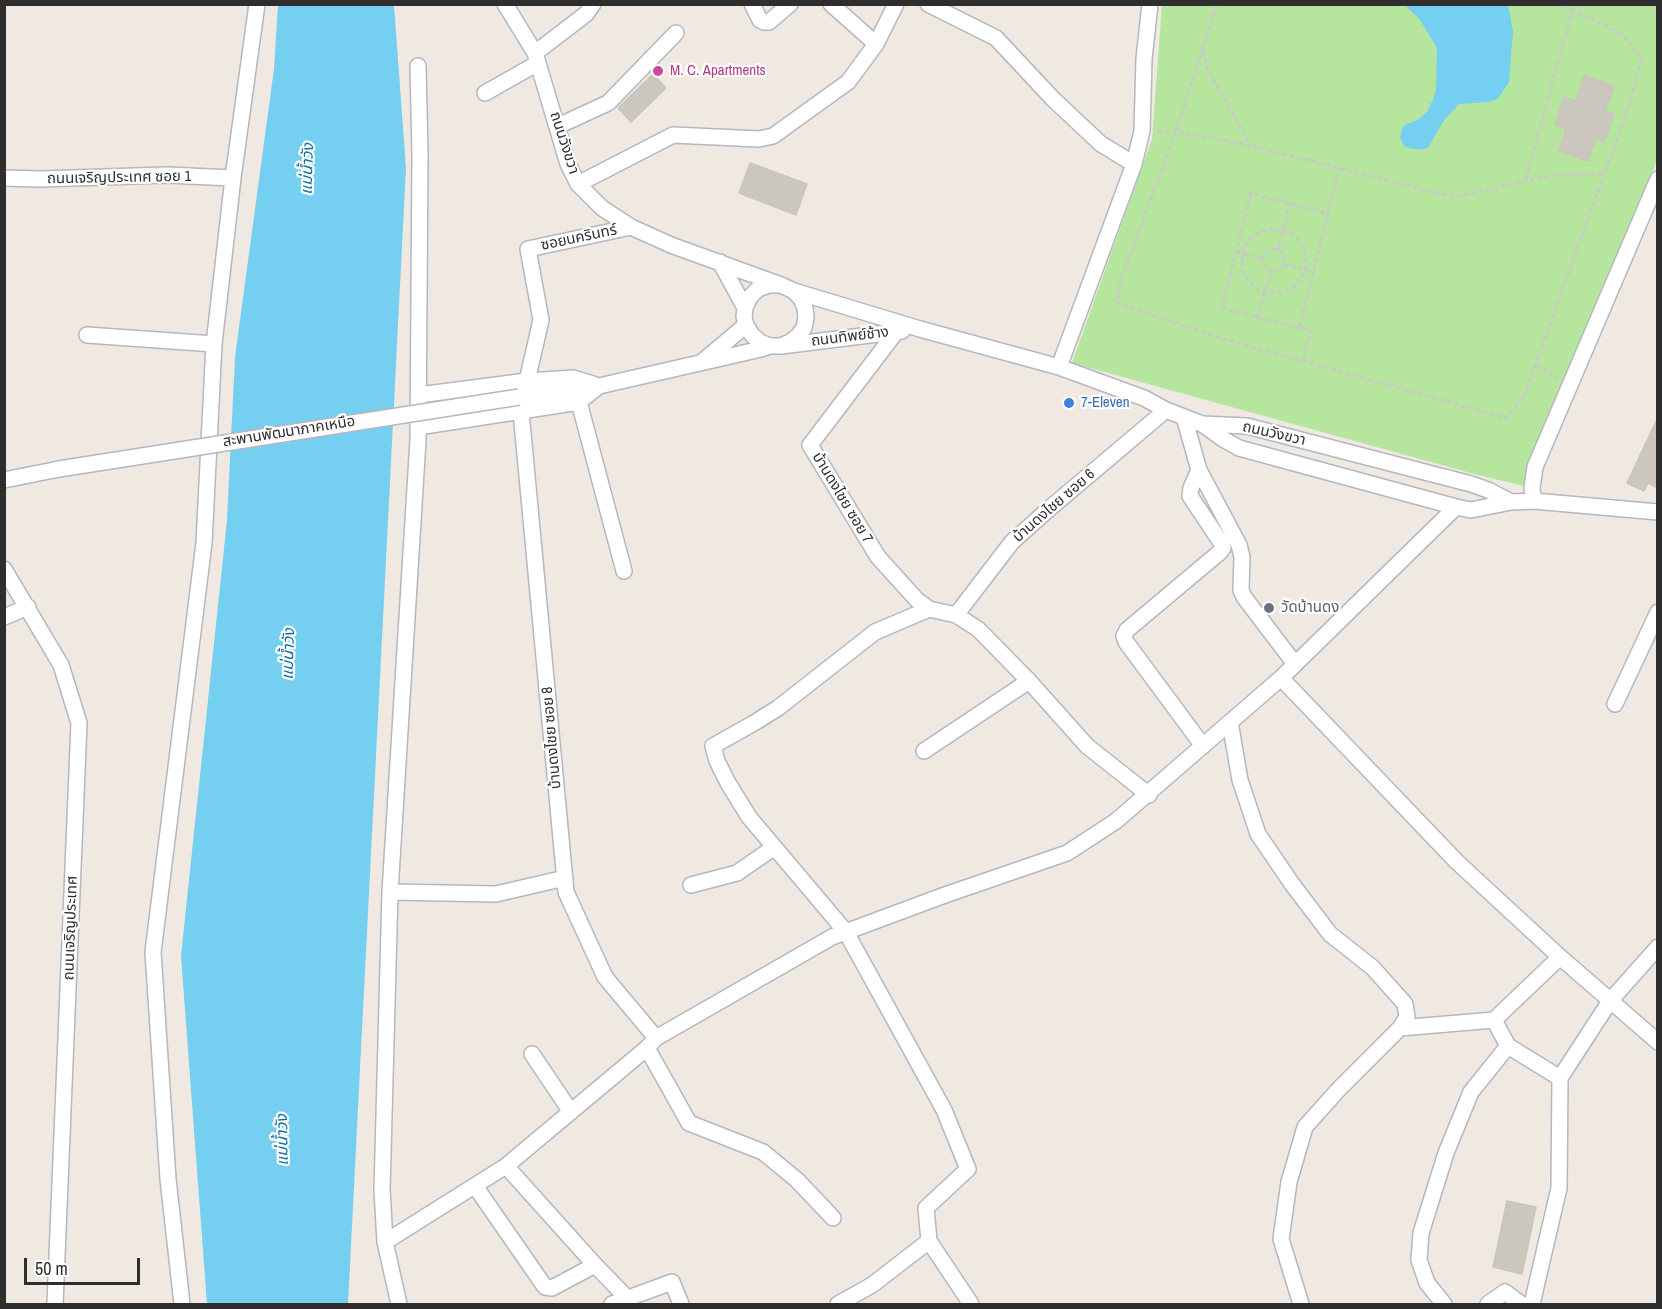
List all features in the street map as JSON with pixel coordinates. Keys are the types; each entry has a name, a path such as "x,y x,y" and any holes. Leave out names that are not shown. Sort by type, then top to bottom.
{"street":[{"path":"182,1305 168,1179 153,952 204,543 214,344 256,4"},
{"name":"ถนนวังขวา","path":"505,4 536,58 568,164 578,184 602,208 631,227 788,288 920,329 1059,367 1144,398 1166,410 1202,424 1247,426 1471,484 1511,502 1533,501 1658,512"},
{"path":"485,93 536,58 586,14 593,4"},
{"path":"752,4 760,20 764,22 769,22 790,4"},
{"path":"831,4 876,44"},
{"path":"578,184 673,135 759,139 773,136 849,82 876,44 896,4"},
{"path":"928,4 996,38 1053,99 1101,144 1134,164"},
{"path":"1059,367 1134,164 1142,131 1144,59 1150,4"},
{"path":"558,126 608,103 676,33"},
{"path":"399,1305 385,1242 382,1190 390,892 418,427 420,155 418,66"},
{"name":"ถนนเจริญประเทศ ซอย 1","path":"4,178 167,175 233,178"},
{"path":"1533,501 1535,467 1658,179"},
{"name":"ซอยนครินทร์","path":"527,381 541,320 528,249 631,227"},
{"path":"720,262 745,308"},
{"path":"769,285 788,288 801,298 805,308 804,328 790,342 776,346 760,342 746,325 745,308 750,297 758,289 769,285"},
{"path":"700,363 746,325"},
{"name":"ถนนทิพย์ช้าง","path":"520,405 776,346 920,329"},
{"name":"บ้านดงไชย ซอย 7","path":"896,332 810,444 878,557 917,600 929,609 956,615"},
{"path":"87,335 214,344"},
{"path":"418,395 527,381 573,378 598,386"},
{"path":"418,427 520,405 579,402 598,386"},
{"path":"579,402 624,572"},
{"name":"สะพานพัฒนาภาคเหนือ","path":"4,480 59,469 520,405"},
{"name":"บ้านดงไชย ซอย 8","path":"520,405 566,892 605,977 652,1043 689,1123 763,1152 797,1180 833,1218"},
{"name":"บ้านดงไชย ซอย 6","path":"956,615 1012,542 1166,410"},
{"path":"1184,417 1199,470 1239,545 1242,557 1241,590 1244,597 1294,664"},
{"path":"1202,424 1239,448 1456,507 1471,510 1511,502"},
{"path":"1199,470 1190,496 1223,548 1127,630 1124,636 1126,642 1203,746"},
{"path":"385,1242 506,1166 652,1043 832,937 945,895 1068,854 1149,795 1281,678 1456,507"},
{"name":"ถนนเจริญประเทศ","path":"4,569 61,665 80,723 55,1305"},
{"path":"4,617 28,607"},
{"path":"929,609 874,632 778,708 713,746 717,761 728,783 749,817 846,932 944,1110 968,1169 926,1208 929,1241 971,1305"},
{"path":"1615,704 1658,612"},
{"path":"956,615 978,629 1029,681 1087,746 1149,795"},
{"path":"1281,678 1457,862 1560,957 1658,1042"},
{"path":"924,751 1029,681"},
{"path":"1230,722 1240,780 1258,834 1330,934 1373,968 1405,1004 1407,1017 1400,1028 1338,1090 1305,1127 1289,1182 1281,1239 1301,1305"},
{"path":"692,885 737,873 773,848"},
{"path":"390,892 496,894 565,878"},
{"path":"1532,1305 1559,1188 1560,1078 1610,1001 1658,947"},
{"path":"1400,1028 1494,1020 1560,957"},
{"path":"1494,1020 1508,1046 1560,1078"},
{"path":"1444,1305 1427,1283 1419,1260 1421,1233 1446,1153 1471,1092 1508,1046"},
{"path":"532,1054 571,1112"},
{"path":"506,1166 595,1266 628,1299"},
{"path":"475,1186 545,1287 552,1288 595,1266"},
{"path":"838,1305 872,1285 929,1241"},
{"path":"612,1305 672,1282 681,1305"},
{"path":"1488,1305 1505,1292 1521,1305"}],"path":[{"path":"1217,4 1176,132 1119,285 1117,303 1217,337 1506,418 1524,396 1536,365 1626,111 1642,58 1624,36 1606,25 1558,4"},
{"path":"1526,180 1573,10"},
{"path":"1203,49 1208,70 1252,146"},
{"path":"1142,131 1176,132 1252,146 1453,197 1526,180 1559,175 1604,174"},
{"path":"1299,328 1339,168"},
{"path":"1303,361 1311,332 1222,308 1251,193 1328,214"},
{"path":"1278,250 1289,203"},
{"path":"1283,230 1296,237 1304,249 1305,270 1300,280 1292,288 1282,292 1265,292 1248,280 1243,267 1243,254 1249,241 1260,232 1283,230"},
{"path":"1270,250 1278,250 1285,259 1284,265 1278,270 1271,271 1266,267 1263,258 1270,250"},
{"path":"1236,252 1263,258"},
{"path":"1284,265 1314,271"},
{"path":"1257,318 1271,271"},
{"path":"1536,365 1571,384"}],"green space":[{"path":"1162,5 1657,5 1657,160 1532,488 1072,363 1152,139"}],"water":[{"name":"แม่น้ำวัง","path":"278,5 394,5 406,168 348,1304 207,1304 181,956 227,520 235,357 274,69"},
{"path":"1405,5 1507,5 1513,32 1509,82 1498,99 1459,104 1444,120 1428,148 1420,150 1405,147 1400,138 1403,126 1419,119 1427,112 1433,99 1436,89 1437,48 1420,20"}],"building":[{"path":"653,74 666,88 631,122 618,108"},
{"path":"1584,75 1614,86 1605,111 1614,114 1604,142 1596,139 1588,161 1559,151 1566,129 1555,125 1564,97 1576,101"},
{"path":"750,163 807,184 796,215 739,193"},
{"path":"1658,417 1658,488 1648,483 1644,491 1627,483"},
{"path":"1507,1201 1536,1207 1522,1274 1493,1267"}],"place":[{"name":"M. C. Apartments","path":"658,71"},
{"name":"7-Eleven","path":"1069,403"},
{"name":"วัดบ้านดง","path":"1269,608"}]}
